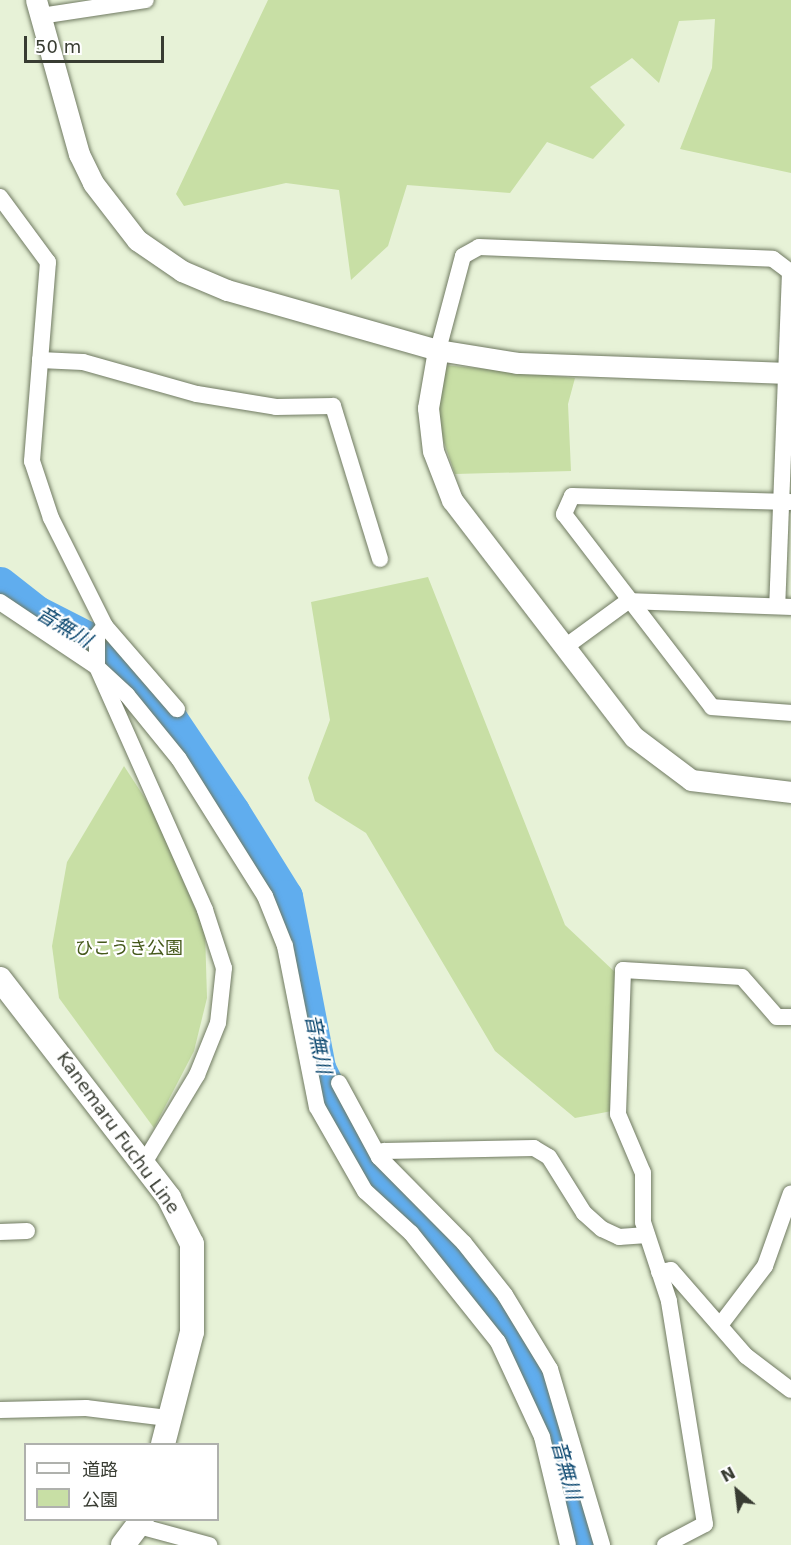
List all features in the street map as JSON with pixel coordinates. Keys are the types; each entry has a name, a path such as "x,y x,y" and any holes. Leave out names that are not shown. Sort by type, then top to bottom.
{"main road":[{"name":"Kanemaru Fuchu Line","path":"0,979 144,1163 169,1198 192,1244 192,1332 167,1418 163,1443"},
{"path":"123,1545 141,1523"}],"street":[{"path":"146,0 38,8 80,154 103,198 137,240 182,271 227,290 438,350 517,363 788,373"},
{"path":"0,197 48,262 32,461 51,518 101,631 177,709"},
{"path":"565,647 628,601 784,606 790,272 773,259 479,247 463,256 438,350 428,408 433,451 452,500 565,647 658,759 691,780 791,792"},
{"path":"40,360 83,362 197,394 276,407 333,406 380,559"},
{"path":"786,501 572,496 564,514 628,601 712,707 791,713"},
{"path":"0,602 97,667 179,759 266,896 285,946 317,1107 365,1191 411,1233 498,1342 542,1437 568,1545"},
{"path":"101,631 97,667 205,910 224,968 218,1023 197,1075 144,1163"},
{"path":"665,1545 705,1524 669,1301 647,1235 643,1173 618,1114 623,970 741,976 777,1017 791,1017"},
{"path":"339,1083 379,1157 464,1243 505,1295 550,1370 602,1545"},
{"path":"379,1157 384,1151 534,1148 549,1157 584,1213 602,1229 619,1237 647,1235"},
{"path":"722,1324 765,1266 791,1193"},
{"path":"0,1232 27,1231"},
{"path":"659,1272 671,1269 722,1324 746,1356 791,1390"},
{"path":"0,1410 86,1408 167,1418"},
{"path":"141,1523 209,1545"}],"green space":[{"path":"268,0 791,0 791,173 680,149 712,68 715,19 679,21 659,83 632,58 590,87 625,125 593,159 547,142 510,193 407,185 388,246 351,280 339,190 286,183 184,206 176,194"},
{"path":"444,365 575,378 568,404 571,471 455,474 436,419"},
{"path":"428,577 565,925 617,974 612,1111 575,1118 495,1051 366,833 315,801 308,778 330,720 311,602"},
{"name":"ひこうき公園","path":"124,766 152,809 205,931 207,998 194,1051 154,1128 59,998 52,946 67,862"}],"waterway":[{"name":"音無川","path":"0,583 37,612 86,637 137,683 171,719 233,811 286,896 319,1068 359,1151 396,1199 449,1242 504,1314 540,1382 588,1545"}]}
